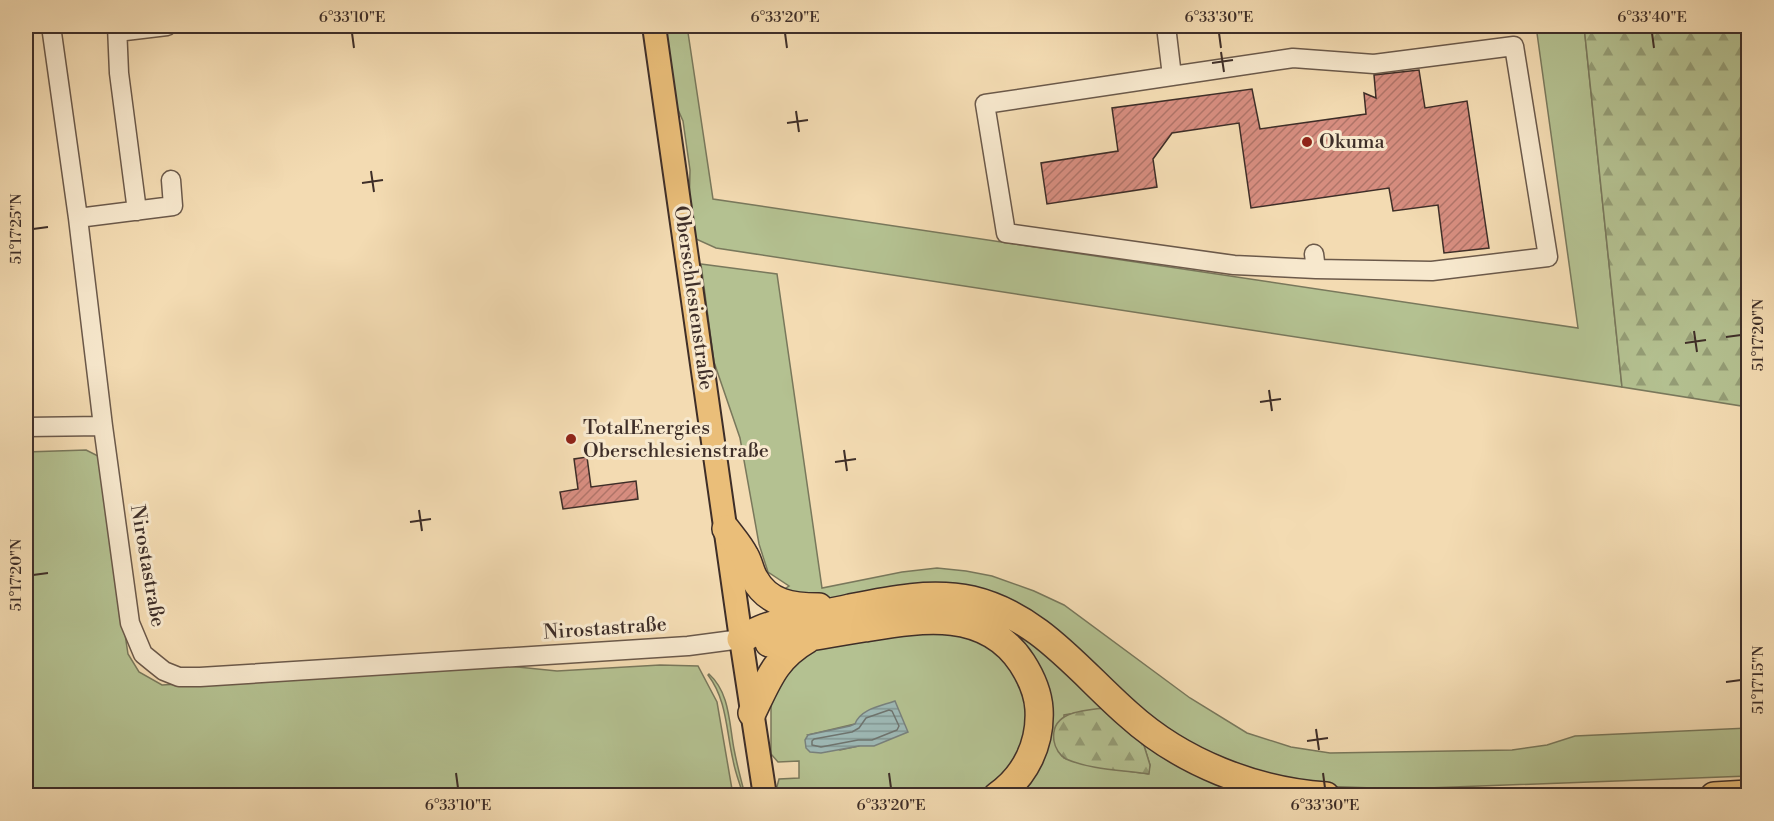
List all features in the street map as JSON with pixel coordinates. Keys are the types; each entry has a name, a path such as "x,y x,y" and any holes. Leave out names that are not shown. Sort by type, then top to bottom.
{"highway":[{"path":"726,529 746,557 755,580 775,600 792,606 805,607 862,606"},
{"path":"741,639 768,626 862,606 928,596 960,598 992,607 1041,633 1136,721 1166,743 1189,756 1234,776 1269,788 1326,795"},
{"path":"741,639 770,643 896,623 933,620 969,624 984,630 1003,642 1019,658 1037,695 1039,716 1037,735 1028,761 1014,781 997,795"},
{"path":"752,713 777,664 794,648 814,636"},
{"path":"1714,795 1749,794"}],"main road":[{"name":"Oberschlesienstraße","path":"654,26 765,795"}],"street":[{"name":"Nirostastraße","path":"51,26 130,623 143,654 164,670 179,677 688,646 741,639"},
{"path":"137,211 119,73 117,29 167,26"},
{"path":"1166,26 1172,75"},
{"path":"1514,46 1548,257 1432,271 1315,261 1234,265 1006,233 985,104 1172,75 1293,58 1374,64 1514,46"},
{"path":"78,218 173,206 171,180"},
{"path":"26,427 103,426"}],"green space":[{"path":"663,26 687,26 713,199 1578,328 1536,26 1584,26 1622,387 716,248 696,239 689,214 690,170 683,121 672,96"},
{"path":"1584,26 1748,26 1748,407 1622,387"},
{"path":"701,264 777,274 822,588 902,572 937,568 992,576 1064,605 1190,698 1247,733 1291,747 1330,753 1512,750 1547,745 1575,736 1748,728 1748,776 1401,789 1318,786 1256,773 1167,732 1051,630 814,603 777,594 789,586 768,572 759,544 740,438 714,362"},
{"path":"86,450 98,456 128,654 139,672 162,685 499,665 557,671 660,665 698,666 717,702 733,795 26,795 26,452"},
{"path":"1013,627 1114,707 1064,715 1064,758 1092,766 1148,774 1150,765 1141,736 1279,796 1006,795 1044,719 991,629"},
{"path":"950,629 992,644 1023,685 1028,711 1026,741 1013,764 997,782 976,795 777,795 779,779 799,778 799,761 778,762 771,754 771,694 789,661 826,643","holes":["855,724 859,746 840,750 808,735"]},
{"path":"709,674 725,699 745,795 743,795 735,769 722,705"},
{"path":"1114,707 1141,736 1150,765 1149,774 1076,763 1066,759 1057,749 1054,730 1058,722 1084,710"}],"water":[{"path":"895,701 908,732 874,746 859,746 821,753 810,752 806,748 805,740 808,735 850,726 855,724 866,711"}],"building":[{"name":"Okuma","path":"1419,70 1425,108 1467,101 1489,248 1444,253 1438,205 1393,211 1389,188 1251,208 1239,123 1172,133 1153,159 1157,187 1047,204 1041,163 1118,151 1112,108 1252,89 1260,129 1366,114 1364,93 1376,98 1374,75"},
{"path":"587,457 591,487 636,481 638,499 563,509 560,492 578,489 574,459"}],"place":[{"name":"Okuma","path":"1307,142"},
{"name":"TotalEnergies Oberschlesienstraße","path":"571,439"}]}
